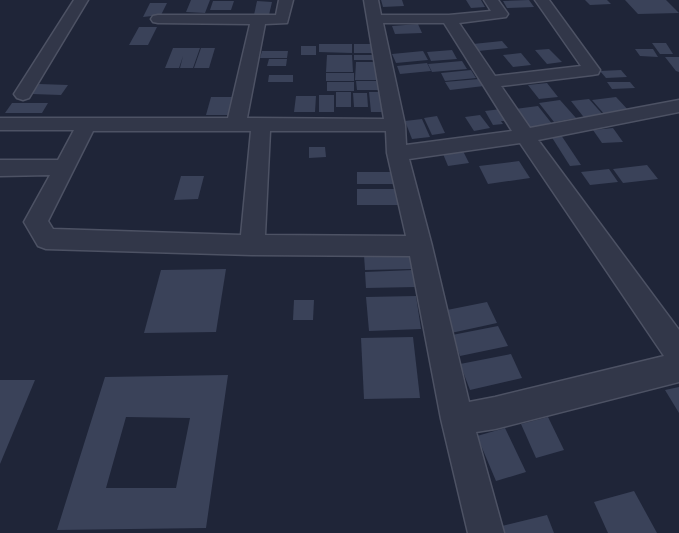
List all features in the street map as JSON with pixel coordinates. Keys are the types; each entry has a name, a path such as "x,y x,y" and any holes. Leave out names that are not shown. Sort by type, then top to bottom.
{"street":[{"path":"23,94 81,0"},
{"path":"158,19 282,20 286,0"},
{"path":"486,533 457,420 420,246 397,153 395,125 373,9 449,19 501,14 491,0"},
{"path":"490,82 592,70 542,0"},
{"path":"449,19 525,136 679,353"},
{"path":"236,124 258,20"},
{"path":"397,153 525,136 678,107"},
{"path":"0,124 395,125"},
{"path":"88,124 36,222 46,239 252,246 420,246"},
{"path":"252,246 261,124"},
{"path":"0,168 65,167"},
{"path":"457,420 495,413 679,367"}],"building":[{"path":"191,0 210,0 205,13 186,12"},
{"path":"381,0 402,0 404,6 383,7"},
{"path":"466,0 481,0 485,7 471,8"},
{"path":"529,0 534,7 507,8 503,1"},
{"path":"585,0 607,0 611,4 590,5"},
{"path":"625,0 666,0 679,13 638,14"},
{"path":"213,1 234,1 231,10 210,10"},
{"path":"257,1 272,2 269,15 254,15"},
{"path":"150,3 167,3 161,15 143,17"},
{"path":"418,24 422,33 395,34 392,26"},
{"path":"139,27 157,27 148,45 129,45"},
{"path":"502,41 508,48 478,51 473,44"},
{"path":"652,43 666,43 673,54 660,54"},
{"path":"319,44 352,44 352,53 319,52"},
{"path":"354,44 377,44 378,53 354,53"},
{"path":"301,46 316,46 316,55 301,55"},
{"path":"173,48 200,48 193,68 180,68 183,56 179,68 165,68"},
{"path":"201,48 215,48 209,68 194,68"},
{"path":"549,49 562,62 547,64 535,50"},
{"path":"635,49 653,49 658,57 640,56"},
{"path":"452,50 457,59 431,61 427,52"},
{"path":"262,51 288,51 287,58 260,58"},
{"path":"423,51 428,60 396,63 392,54"},
{"path":"521,53 531,65 513,67 503,55"},
{"path":"327,55 352,55 353,72 326,72"},
{"path":"354,55 377,55 378,60 354,60"},
{"path":"665,57 679,57 679,72 676,71"},
{"path":"269,59 287,59 286,66 267,66"},
{"path":"462,61 467,69 432,72 428,64"},
{"path":"356,62 379,62 382,80 355,80"},
{"path":"427,63 431,71 400,74 397,66"},
{"path":"471,70 476,78 445,81 441,73"},
{"path":"621,70 627,77 606,78 600,71"},
{"path":"326,73 354,73 354,81 326,81"},
{"path":"269,75 293,75 293,82 268,82"},
{"path":"479,79 484,86 450,90 445,82"},
{"path":"356,81 382,81 383,90 357,90"},
{"path":"327,82 354,82 354,91 327,91"},
{"path":"607,82 630,82 635,88 612,89"},
{"path":"547,83 558,97 539,99 528,85"},
{"path":"39,84 68,85 61,95 32,94"},
{"path":"336,92 351,92 351,107 336,107"},
{"path":"369,92 385,92 387,112 371,112"},
{"path":"353,93 367,93 368,107 354,107"},
{"path":"319,95 334,95 334,112 319,112"},
{"path":"296,96 316,96 315,112 294,112"},
{"path":"211,97 236,97 232,115 206,115"},
{"path":"616,97 630,112 605,115 592,100"},
{"path":"589,99 605,117 586,120 571,101"},
{"path":"560,100 576,118 554,122 539,103"},
{"path":"12,103 48,103 42,113 5,113"},
{"path":"538,106 553,125 529,128 515,109"},
{"path":"501,109 508,121 501,121 503,124 493,125 485,111"},
{"path":"480,115 490,128 474,131 465,117"},
{"path":"437,116 445,133 432,135 424,118"},
{"path":"422,119 430,137 412,139 405,121"},
{"path":"613,128 623,142 602,143 593,130"},
{"path":"561,135 581,165 570,166 551,136"},
{"path":"309,147 325,147 326,157 309,158"},
{"path":"461,147 469,163 448,166 441,149"},
{"path":"519,161 530,178 488,184 479,166"},
{"path":"647,165 658,179 623,183 613,169"},
{"path":"609,169 618,182 590,185 581,172"},
{"path":"357,172 396,172 397,184 357,184"},
{"path":"181,176 204,176 198,199 174,200"},
{"path":"357,189 400,189 401,205 357,205"},
{"path":"411,254 413,269 365,270 364,255"},
{"path":"226,269 216,332 144,333 161,270"},
{"path":"413,270 416,287 366,288 365,272"},
{"path":"416,296 421,329 369,331 366,297"},
{"path":"294,300 314,300 313,320 293,320"},
{"path":"487,302 497,323 451,333 442,311"},
{"path":"498,326 508,346 460,356 452,335"},
{"path":"413,337 420,398 364,399 361,338"},
{"path":"511,354 522,378 470,390 460,364"},
{"path":"228,375 206,528 57,530 105,377","holes":["126,417 190,418 176,488 106,488"]},
{"path":"0,380 35,380 0,464"},
{"path":"679,387 679,413 665,390"},
{"path":"548,417 564,450 536,458 521,424"},
{"path":"505,428 526,472 496,481 477,436"},
{"path":"634,491 657,533 608,533 594,502"},
{"path":"547,515 554,533 500,533 498,527"}]}
